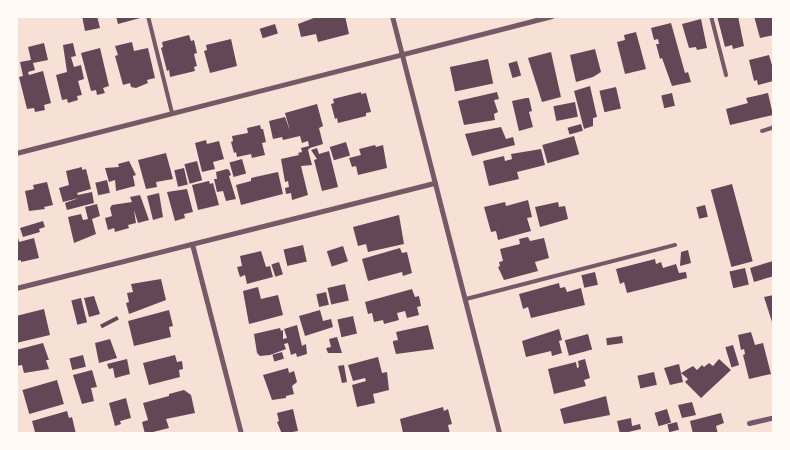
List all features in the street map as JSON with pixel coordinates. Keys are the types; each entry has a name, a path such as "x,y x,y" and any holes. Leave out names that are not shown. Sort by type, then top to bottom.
{"street":[{"path":"392,16 500,434"},
{"path":"16,153 552,16"},
{"path":"16,288 435,182"},
{"path":"192,244 241,434"},
{"path":"749,423 774,417"}],"lane":[{"path":"148,16 172,113"},
{"path":"710,16 726,75"},
{"path":"762,130 774,127"},
{"path":"466,299 675,245"}],"building":[{"path":"82,16 97,16 100,28 85,31"},
{"path":"116,16 144,16 144,17 118,24"},
{"path":"319,16 345,16 349,34 318,42 316,34 301,37 298,24"},
{"path":"717,16 738,16 744,46 733,49 732,45 725,47"},
{"path":"754,16 772,16 774,35 760,38"},
{"path":"701,19 707,48 697,50 696,47 689,48 682,24"},
{"path":"671,23 685,73 688,72 691,82 672,86 662,58 660,59 656,44 659,44 658,39 654,40 651,28"},
{"path":"275,24 278,34 263,38 260,29"},
{"path":"636,32 646,69 625,74 617,42 625,40 624,35"},
{"path":"189,35 191,41 194,40 197,53 194,54 197,66 194,67 195,71 170,77 161,48 163,47 162,42"},
{"path":"231,39 237,66 210,73 204,51 207,50 206,45"},
{"path":"132,42 134,51 148,48 155,78 147,80 148,83 136,88 131,87 130,83 123,85 115,56 118,55 115,46"},
{"path":"44,43 48,60 33,63 35,70 28,72 29,75 43,71 51,103 44,105 45,110 35,112 34,108 27,109 19,77 23,76 20,62 31,60 28,47"},
{"path":"73,43 76,56 71,57 74,67 81,65 84,79 78,81 82,95 77,96 78,100 68,103 67,99 62,100 56,75 67,72 63,45"},
{"path":"100,48 109,86 103,88 105,93 97,95 96,90 91,91 81,53"},
{"path":"595,49 601,72 593,77 576,82 570,55"},
{"path":"551,52 561,97 542,102 528,58"},
{"path":"769,55 774,72 773,81 758,85 757,80 754,81 749,60"},
{"path":"488,59 493,83 455,92 450,67"},
{"path":"517,61 521,75 512,78 508,63"},
{"path":"590,86 597,117 593,118 593,126 584,129 574,91"},
{"path":"616,87 621,108 604,112 599,91"},
{"path":"361,92 361,94 366,93 371,112 366,113 366,116 338,123 331,104 334,103 333,99"},
{"path":"497,92 499,99 494,100 498,112 494,114 495,120 464,125 458,101"},
{"path":"672,93 675,106 664,108 661,95"},
{"path":"768,93 773,115 730,125 726,109 748,103 746,98"},
{"path":"529,98 532,111 529,112 533,127 519,131 512,101"},
{"path":"575,102 578,117 556,121 553,106"},
{"path":"317,104 323,126 319,128 323,144 308,150 312,165 301,166 308,195 292,200 291,193 286,194 285,188 289,187 288,181 285,182 281,159 299,155 298,153 302,152 301,148 309,146 308,141 302,143 300,136 283,140 282,137 273,139 269,121 285,117 290,131 285,113"},
{"path":"581,124 583,131 569,135 568,128"},
{"path":"260,125 266,142 262,143 265,155 252,158 251,154 237,157 231,142 233,141 232,136 248,133 247,128"},
{"path":"501,127 506,139 513,137 515,145 472,156 465,134"},
{"path":"574,136 579,154 548,163 542,145"},
{"path":"206,140 207,144 219,141 224,159 213,162 215,169 202,172 195,143"},
{"path":"346,142 350,155 334,160 330,147"},
{"path":"375,145 376,147 383,145 387,168 358,175 356,166 352,167 349,158 361,155 359,149"},
{"path":"317,148 319,154 329,151 338,187 322,191 314,160 317,159 311,150"},
{"path":"541,149 545,165 517,172 519,179 489,186 483,161 504,156 505,161 512,159 511,154"},
{"path":"166,153 173,179 156,182 157,187 146,189 138,160"},
{"path":"242,159 246,173 234,177 230,163"},
{"path":"129,161 136,175 133,176 135,186 116,191 115,180 109,182 105,168 119,167 118,164"},
{"path":"197,161 202,180 190,184 184,164"},
{"path":"82,167 82,170 86,169 91,189 77,193 78,195 92,192 94,203 67,210 65,203 79,198 63,202 59,188 69,185 66,171"},
{"path":"184,168 188,185 178,187 174,170"},
{"path":"227,169 231,175 229,176 236,199 226,201 223,191 217,192 214,179 217,179 216,172"},
{"path":"278,172 283,194 241,205 236,185 251,181 251,178"},
{"path":"107,180 110,193 98,195 95,183"},
{"path":"209,181 210,184 213,183 219,205 198,210 192,185"},
{"path":"47,182 53,205 44,207 45,209 29,211 25,191 34,189 33,185"},
{"path":"732,184 753,261 731,267 711,190"},
{"path":"187,189 193,212 184,214 185,218 175,221 167,192"},
{"path":"159,193 163,217 153,220 147,196"},
{"path":"140,195 149,220 138,223 134,210 136,223 128,225 129,228 115,232 114,228 108,230 105,218 112,216 110,208 112,205 132,202 130,197"},
{"path":"528,200 532,217 527,218 531,231 498,240 496,231 491,232 484,207 505,202 506,206"},
{"path":"558,202 559,207 565,206 568,219 540,227 535,207"},
{"path":"97,204 100,216 92,219 96,234 74,243 68,217 81,214 83,220 88,219 85,207"},
{"path":"705,205 708,217 699,219 696,207"},
{"path":"399,215 404,244 368,252 366,244 358,246 353,227"},
{"path":"43,221 45,227 39,229 40,232 23,237 20,228"},
{"path":"17,233 19,242 34,238 39,258 21,262 21,260 16,261"},
{"path":"528,237 530,241 544,238 549,258 535,262 538,271 504,280 498,267 500,266 499,262 503,261 500,249 520,244 519,239"},
{"path":"303,245 307,262 287,266 284,249"},
{"path":"343,246 348,261 332,266 327,251"},
{"path":"400,248 402,253 407,252 412,273 403,276 402,272 368,281 362,259"},
{"path":"688,250 691,263 680,266 681,252"},
{"path":"261,251 266,267 270,266 273,277 247,284 245,275 240,277 237,267 242,266 240,256"},
{"path":"655,259 656,264 661,262 663,268 676,264 679,273 686,272 687,278 627,293 624,282 620,284 616,269"},
{"path":"773,261 774,276 754,282 750,268"},
{"path":"279,262 283,274 275,277 271,264"},
{"path":"745,268 749,285 733,288 729,272"},
{"path":"595,272 598,285 584,288 581,275"},
{"path":"161,279 166,300 129,314 126,303 129,302 127,293 133,292 131,284"},
{"path":"559,283 560,288 565,287 567,292 581,288 585,305 531,318 528,307 523,309 519,294"},
{"path":"345,284 349,301 331,305 327,288"},
{"path":"258,287 261,299 278,295 283,315 249,324 243,291"},
{"path":"412,289 415,297 419,296 421,306 417,307 419,315 407,318 405,311 397,313 399,320 384,324 383,320 374,322 372,313 368,314 365,302"},
{"path":"326,292 329,305 319,307 316,294"},
{"path":"774,295 774,321 772,322 764,297"},
{"path":"94,296 100,314 89,317 84,298"},
{"path":"81,298 87,322 77,325 71,300"},
{"path":"44,309 50,335 16,343 16,316"},
{"path":"169,310 173,326 169,327 171,337 134,346 128,321"},
{"path":"320,310 323,321 331,319 333,327 305,336 299,316"},
{"path":"117,316 119,320 102,328 100,325"},
{"path":"353,316 357,334 341,337 337,320"},
{"path":"297,325 302,346 306,344 307,354 297,357 296,353 291,355 288,343 284,344 286,349 270,355 260,356 257,353 254,334 280,328 281,331 283,330 283,339 287,338 284,329"},
{"path":"428,325 434,349 396,354 393,341 398,340 396,332"},
{"path":"559,329 562,340 559,341 562,353 552,356 551,351 526,357 522,341"},
{"path":"751,332 755,345 763,343 771,374 749,379 743,355 745,354 744,349 741,350 738,335"},
{"path":"588,334 592,349 569,356 565,340"},
{"path":"622,336 623,343 607,345 606,338"},
{"path":"337,337 342,353 328,353 326,348 331,347 329,339"},
{"path":"110,339 117,358 99,363 95,343"},
{"path":"43,343 49,360 46,360 49,369 24,373 22,365 16,366 16,350"},
{"path":"733,345 739,365 731,367 725,347"},
{"path":"282,352 284,359 274,361 272,355"},
{"path":"83,355 86,367 72,370 69,358"},
{"path":"175,355 177,362 182,361 183,369 179,370 180,377 149,385 143,363"},
{"path":"378,357 382,373 387,372 389,390 373,394 375,403 357,407 352,385 366,381 365,378 353,381 348,365"},
{"path":"127,359 130,374 115,378 113,368 109,369 107,364"},
{"path":"585,359 590,378 584,380 586,386 554,394 548,369 576,362 577,368 579,367 578,361"},
{"path":"719,359 731,370 701,398 685,382 688,379 681,373 693,366 697,370 702,365 704,367 709,363 713,366"},
{"path":"679,364 683,382 670,385 664,368"},
{"path":"344,365 347,382 342,383 338,366"},
{"path":"288,368 289,373 294,371 297,382 292,386 294,394 286,396 286,398 272,400 263,375"},
{"path":"92,370 97,387 91,388 94,401 82,404 73,375"},
{"path":"654,372 657,385 640,388 637,376"},
{"path":"57,380 64,404 29,414 22,390"},
{"path":"184,390 191,395 195,413 166,419 169,428 145,434 142,422 148,420 143,403"},
{"path":"606,396 610,415 564,424 560,409"},
{"path":"126,398 131,418 120,421 121,424 115,426 109,403"},
{"path":"692,402 696,415 682,418 678,405"},
{"path":"443,407 444,411 448,409 452,424 448,425 450,434 403,433 400,419"},
{"path":"293,409 298,431 282,434 277,422 279,421 277,413"},
{"path":"667,409 671,422 659,426 655,413"},
{"path":"67,411 69,418 72,417 76,434 29,434 35,432 32,421"},
{"path":"721,413 724,423 716,426 718,434 693,434 690,421"},
{"path":"631,418 632,426 640,424 641,429 620,434 617,421"},
{"path":"677,422 679,430 669,432 667,424"}]}
